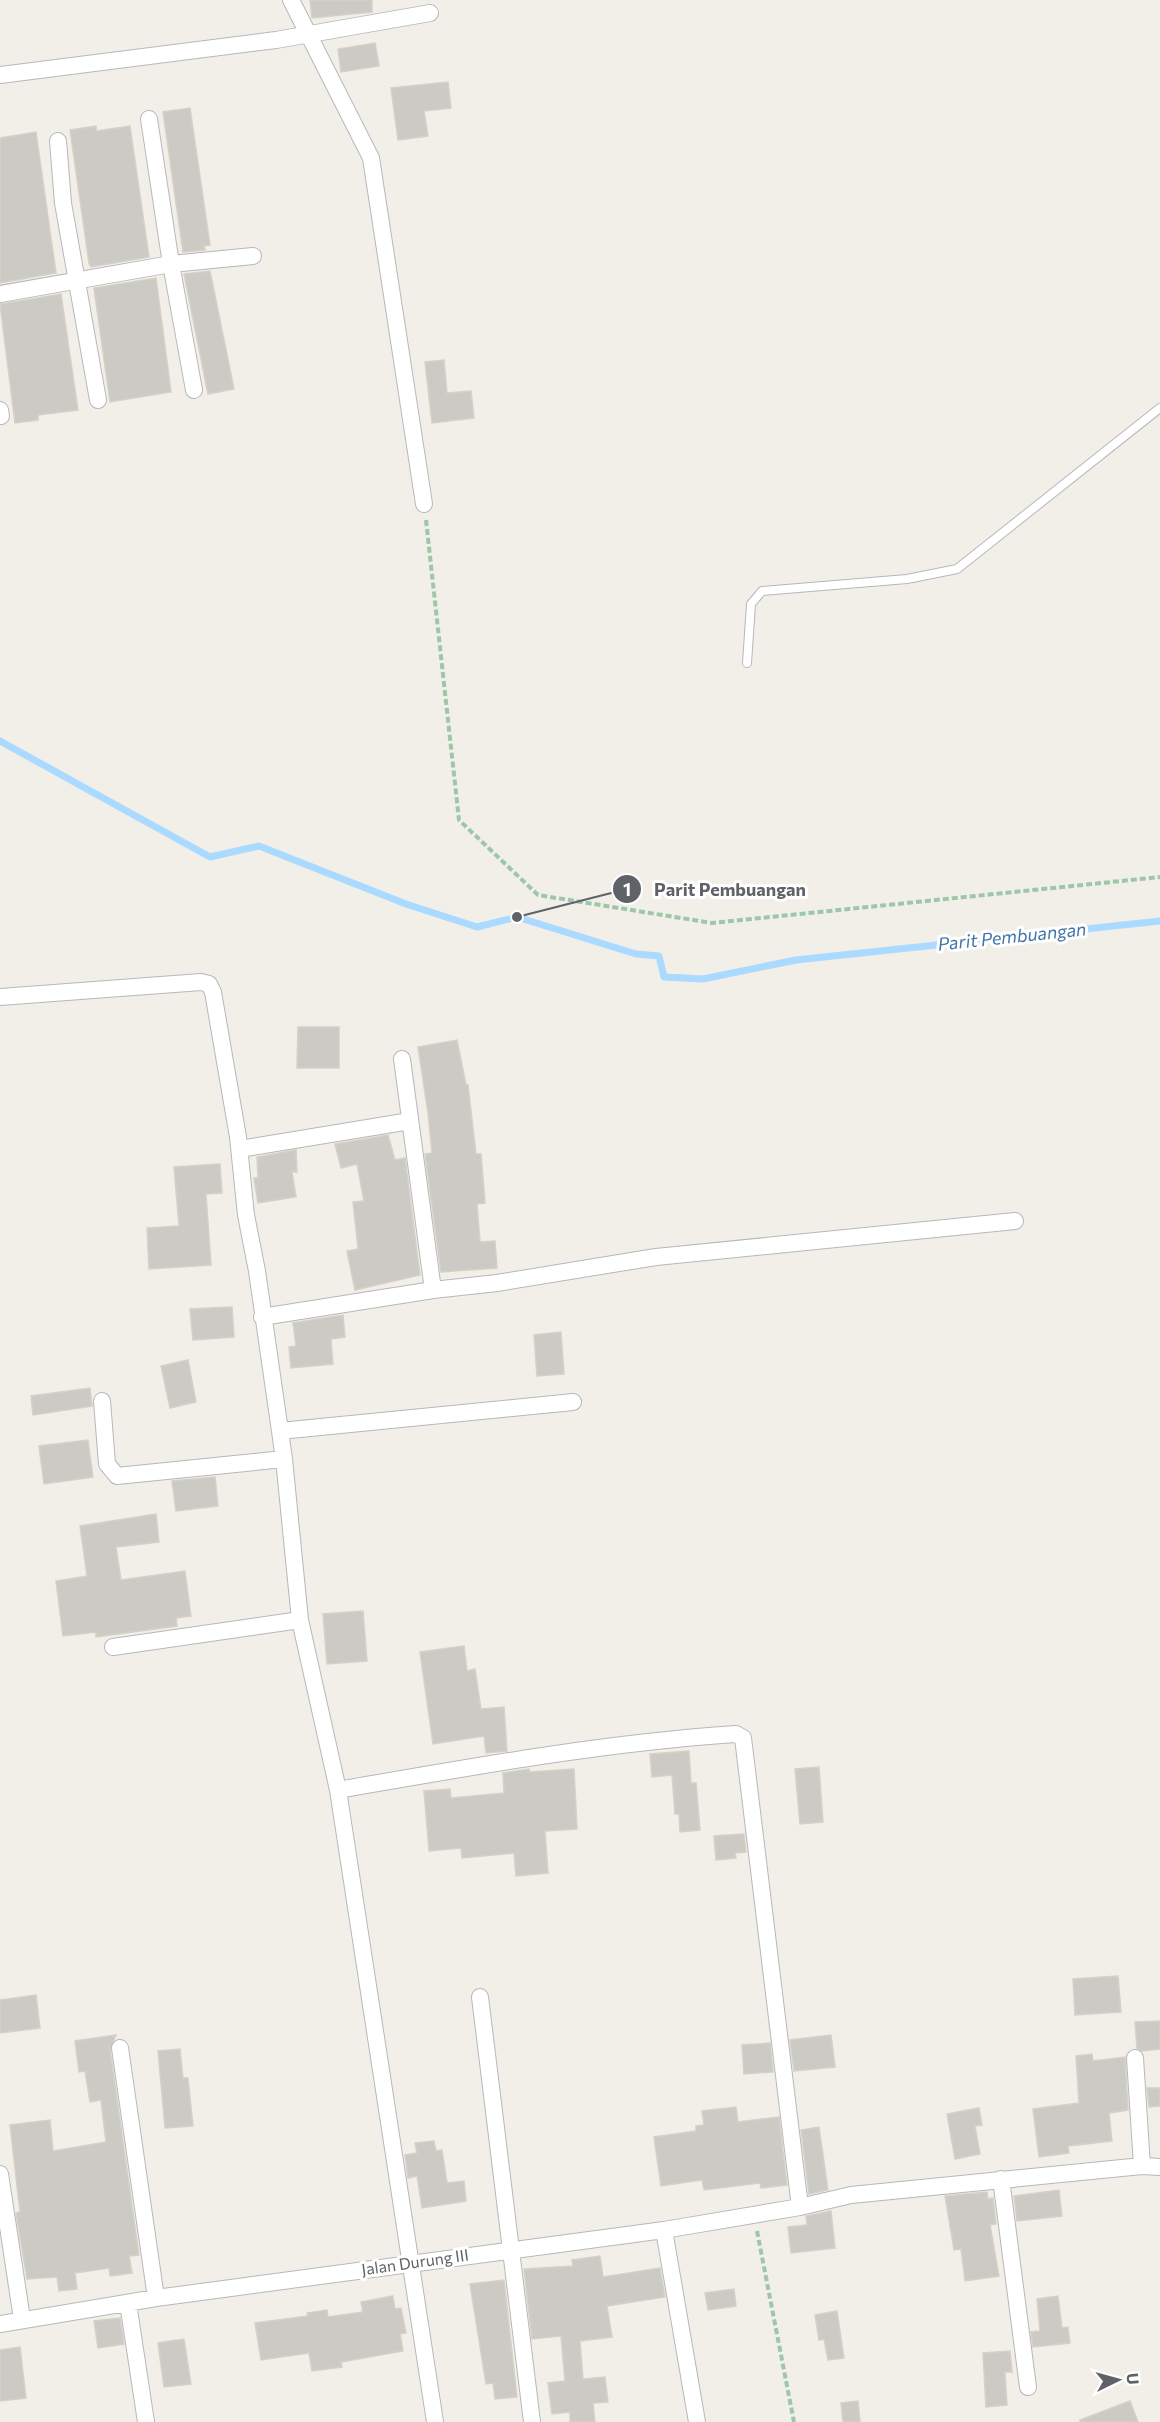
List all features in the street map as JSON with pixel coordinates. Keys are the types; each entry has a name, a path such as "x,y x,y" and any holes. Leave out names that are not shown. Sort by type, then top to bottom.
{"street":[{"path":"291,0 371,158 424,504"},
{"path":"0,75 281,39 430,13"},
{"path":"149,119 171,264 194,390"},
{"path":"58,141 63,203 98,400"},
{"path":"0,294 171,264 253,256"},
{"path":"0,410 1,416"},
{"path":"0,997 201,982 209,984 213,992 240,1149 246,1215 257,1271 280,1431 300,1620 338,1790 435,2422"},
{"path":"402,1059 433,1290"},
{"path":"240,1149 410,1121"},
{"path":"262,1317 656,1257 1015,1221"},
{"path":"102,1401 107,1464 117,1476 284,1460"},
{"path":"280,1431 573,1402"},
{"path":"113,1647 300,1620"},
{"path":"338,1790 521,1758 666,1739 736,1734 743,1738 800,2207"},
{"path":"480,1997 512,2248 531,2422"},
{"path":"120,2048 156,2298"},
{"path":"1135,2058 1142,2166"},
{"name":"Jalan Durung III","path":"0,2324 156,2298 512,2248 664,2230 754,2216 851,2195 1142,2166 1160,2167"},
{"path":"0,2174 22,2319"},
{"path":"1002,2180 1029,2387"},
{"path":"664,2230 697,2422"},
{"path":"128,2303 146,2422"}],"lane":[{"path":"747,663 751,604 762,591 907,579 957,569 1160,408"}],"path":[{"path":"424,504 459,820 538,895 712,923 1160,877"},
{"path":"754,2216 794,2422"}],"building":[{"path":"310,0 372,0 372,12 312,18"},
{"path":"375,43 379,66 341,72 338,49"},
{"path":"448,82 451,108 424,111 428,136 398,140 391,88"},
{"path":"190,108 210,245 204,246 205,250 183,252 163,112"},
{"path":"96,126 96,131 130,126 149,257 91,267 89,263 70,130"},
{"path":"36,132 56,273 0,283 0,138"},
{"path":"210,271 234,389 208,394 184,274"},
{"path":"156,278 171,392 110,402 94,288"},
{"path":"61,294 78,410 38,415 38,420 15,423 0,304"},
{"path":"444,360 447,393 471,391 474,418 432,423 425,362"},
{"path":"298,1027 339,1027 339,1068 297,1068"},
{"path":"457,1040 466,1085 468,1085 476,1154 481,1154 485,1203 477,1204 480,1242 495,1241 497,1268 441,1272 425,1154 432,1153 418,1047"},
{"path":"388,1135 395,1160 405,1158 420,1275 355,1290 347,1251 358,1249 353,1202 364,1201 357,1164 341,1168 335,1144"},
{"path":"296,1150 297,1172 292,1172 296,1197 258,1203 254,1178 258,1178 257,1157"},
{"path":"220,1164 222,1193 206,1194 211,1265 149,1269 147,1228 179,1226 174,1167"},
{"path":"232,1307 234,1337 193,1340 190,1309"},
{"path":"343,1315 345,1337 331,1339 333,1364 291,1368 289,1347 296,1346 293,1323"},
{"path":"561,1332 564,1374 537,1376 534,1335"},
{"path":"188,1360 196,1402 170,1408 161,1366"},
{"path":"90,1388 92,1406 33,1415 31,1396"},
{"path":"88,1440 93,1477 44,1484 39,1446"},
{"path":"215,1477 218,1506 176,1511 172,1481"},
{"path":"156,1514 159,1542 116,1547 121,1580 185,1571 191,1616 176,1618 177,1626 96,1637 96,1632 63,1636 56,1581 87,1576 80,1526"},
{"path":"363,1611 367,1661 327,1664 323,1614"},
{"path":"464,1646 467,1671 475,1669 481,1709 504,1707 507,1751 486,1753 484,1736 433,1744 420,1652"},
{"path":"689,1751 691,1783 696,1783 700,1830 680,1832 679,1814 675,1814 672,1775 652,1777 650,1754"},
{"path":"819,1767 823,1822 800,1824 795,1769"},
{"path":"529,1769 530,1772 574,1769 577,1829 545,1831 548,1873 516,1876 514,1853 462,1858 461,1848 429,1851 424,1791 450,1789 451,1798 504,1793 503,1773"},
{"path":"744,1834 746,1852 735,1853 736,1858 716,1860 714,1836"},
{"path":"1118,1976 1121,2012 1075,2015 1073,1979"},
{"path":"36,1995 40,2028 0,2033 0,2000"},
{"path":"1160,2021 1160,2049 1142,2051 1137,2048 1135,2022"},
{"path":"116,2035 110,2049 139,2255 129,2256 132,2273 110,2276 109,2268 75,2273 77,2289 59,2291 57,2277 27,2279 16,2213 20,2212 10,2125 50,2120 53,2151 106,2142 101,2100 90,2102 85,2071 79,2072 75,2041"},
{"path":"831,2035 835,2067 794,2071 790,2040"},
{"path":"770,2043 773,2072 744,2074 742,2045"},
{"path":"180,2049 183,2078 188,2078 193,2126 165,2128 158,2051"},
{"path":"1092,2054 1093,2061 1125,2057 1128,2110 1109,2113 1112,2141 1068,2146 1069,2153 1039,2157 1033,2109 1079,2103 1076,2056"},
{"path":"1147,2088 1160,2088 1160,2106 1149,2107"},
{"path":"736,2107 738,2122 779,2117 787,2185 761,2188 760,2183 704,2190 702,2180 661,2186 654,2137 696,2131 696,2126 704,2125 702,2111"},
{"path":"979,2108 982,2125 975,2126 980,2154 955,2159 947,2114"},
{"path":"819,2127 828,2190 809,2194 801,2130"},
{"path":"434,2141 436,2151 442,2150 447,2183 464,2181 466,2201 422,2208 417,2176 408,2178 405,2155 417,2153 415,2143"},
{"path":"1059,2190 1062,2216 1017,2221 1014,2196"},
{"path":"987,2192 988,2199 993,2198 996,2224 990,2225 999,2276 965,2281 961,2249 954,2250 945,2196"},
{"path":"831,2211 835,2248 791,2253 788,2227 807,2225 806,2216"},
{"path":"600,2256 603,2277 660,2268 665,2297 607,2306 612,2337 580,2341 583,2379 605,2377 608,2402 593,2403 595,2422 570,2422 570,2412 552,2414 548,2383 565,2381 561,2336 532,2339 524,2269 573,2266 572,2260"},
{"path":"504,2280 517,2397 495,2399 493,2383 486,2384 470,2284"},
{"path":"734,2289 736,2306 708,2310 705,2293"},
{"path":"393,2296 395,2309 401,2308 406,2333 400,2334 403,2351 341,2362 342,2367 312,2371 309,2353 261,2360 255,2323 308,2316 307,2313 327,2310 328,2317 363,2312 361,2302"},
{"path":"1058,2296 1062,2328 1068,2327 1070,2343 1033,2347 1031,2332 1040,2331 1037,2299"},
{"path":"837,2311 844,2358 828,2360 824,2339 819,2340 815,2315"},
{"path":"120,2318 124,2344 98,2348 94,2321"},
{"path":"184,2339 191,2384 164,2387 158,2343"},
{"path":"20,2347 26,2398 0,2401 0,2350"},
{"path":"1010,2351 1012,2372 1005,2372 1007,2405 986,2407 983,2353"},
{"path":"858,2401 860,2422 843,2422 841,2403"},
{"path":"1130,2401 1138,2422 1080,2422 1080,2420"}],"waterway":[{"name":"Parit Pembuangan","path":"0,741 210,857 259,846 406,904 477,927 517,917 636,954 659,956 664,977 703,979 796,960 1160,921"}],"place":[{"name":"Parit Pembuangan","path":"517,917"}]}
